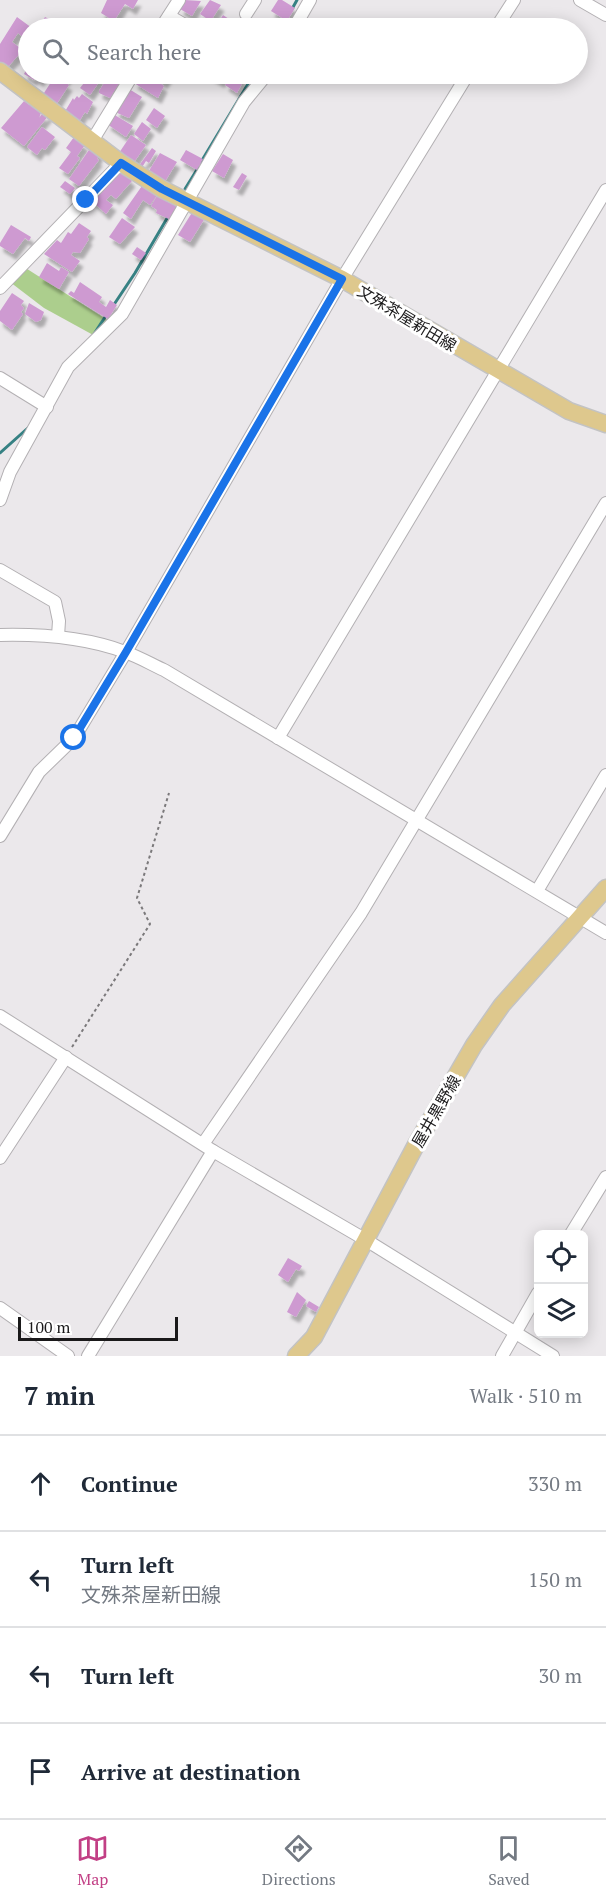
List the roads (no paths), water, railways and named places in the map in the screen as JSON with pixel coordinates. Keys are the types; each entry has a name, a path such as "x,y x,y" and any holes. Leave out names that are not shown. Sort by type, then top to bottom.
{"main road":[{"name":"文殊茶屋新田線","path":"0,71 121,163 187,201 342,279 569,411 606,424"},
{"name":"屋井黒野線","path":"296,1356 314,1336 417,1143 474,1045 502,1005 606,888"}],"street":[{"path":"173,18 170,16 179,0"},
{"path":"246,14 255,0"},
{"path":"300,18 310,0"},
{"path":"502,18 514,0"},
{"path":"580,0 606,15"},
{"path":"92,141 127,84"},
{"path":"0,500 10,472 68,367 122,314 244,102 258,84"},
{"path":"0,836 39,772 74,738 342,279 462,84"},
{"path":"0,288 121,163"},
{"path":"278,738 606,190"},
{"path":"0,378 47,407"},
{"path":"88,1356 208,1148 361,912 606,503"},
{"path":"0,570 55,602 59,621 58,636"},
{"path":"0,635 58,636 86,641 126,652 164,670 606,933"},
{"path":"537,891 606,775"},
{"path":"0,1016 208,1148 366,1240 553,1356"},
{"path":"0,1158 66,1057"},
{"path":"574,1230 606,1178"},
{"path":"502,1356 534,1300"},
{"path":"0,1308 68,1356"}],"waterway":[{"path":"292,9 297,0"},
{"path":"201,162 248,84"},
{"path":"185,189 198,168"},
{"path":"113,306 169,215"},
{"path":"94,334 107,314"},
{"path":"0,453 29,427"}]}
